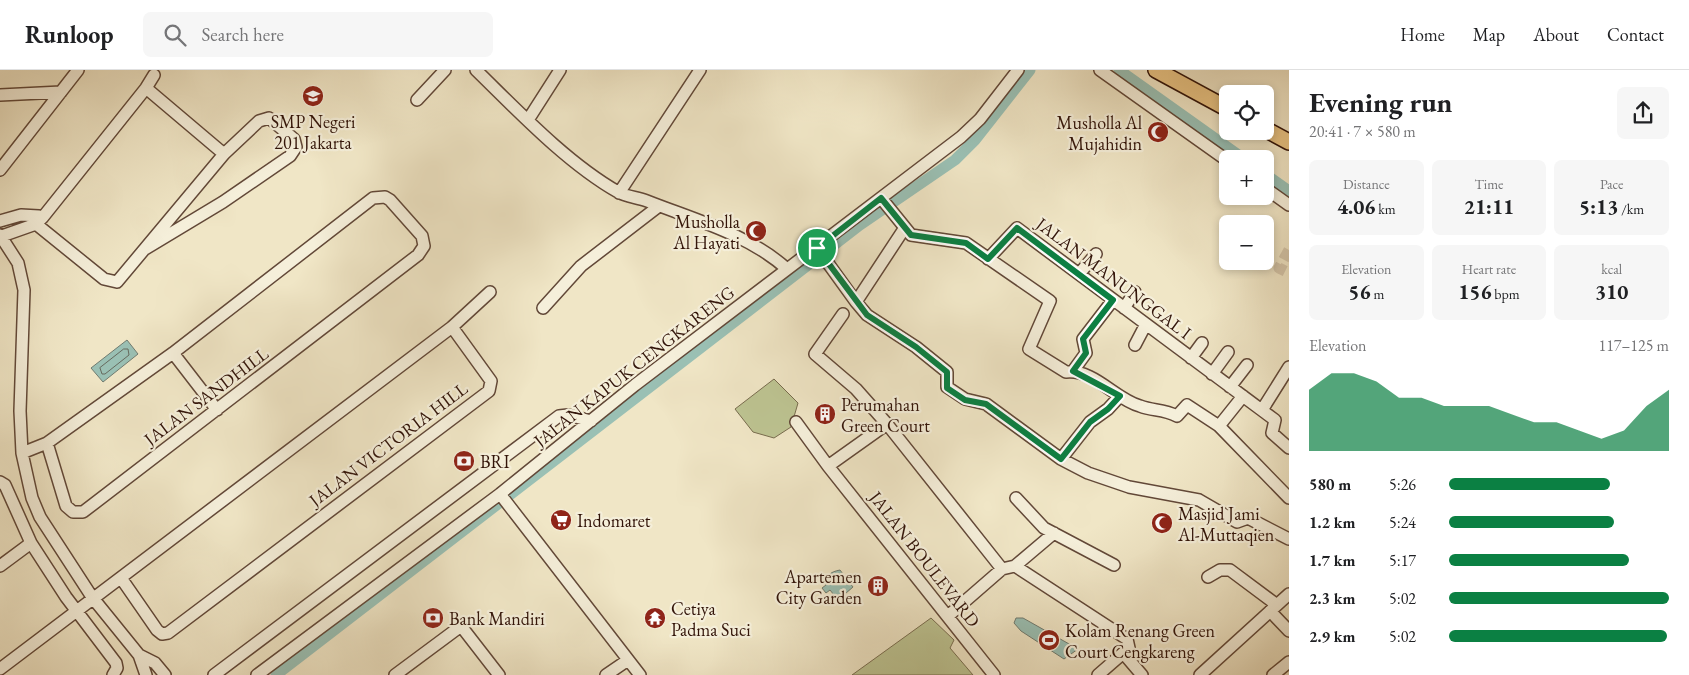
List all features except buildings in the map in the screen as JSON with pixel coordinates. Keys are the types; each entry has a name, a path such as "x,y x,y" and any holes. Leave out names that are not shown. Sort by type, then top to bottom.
{"main road":[{"path":"1156,70 1219,104"},
{"path":"1274,134 1289,142"}],"street":[{"path":"0,170 78,70"},
{"path":"417,100 445,70"},
{"path":"476,70 528,120 585,170 619,193 714,227 760,248 787,269"},
{"path":"528,120 560,70"},
{"path":"619,193 700,70"},
{"name":"JALAN KAPUK CENGKARENG","path":"257,675 501,495 591,421 787,269 821,253 881,199 975,123 1018,70"},
{"path":"1100,70 1219,155"},
{"path":"146,675 139,655 92,597 40,517 32,498 22,453 20,412 24,290 18,263 1,236 37,219 146,88 154,75"},
{"path":"146,88 224,154"},
{"path":"0,96 61,92"},
{"path":"0,222 16,215 37,219 104,279 117,282 224,154 258,121 265,118 272,120 294,139 296,147 290,156 223,202 145,249"},
{"path":"1274,194 1289,205"},
{"name":"JALAN SANDHILL","path":"46,443 66,506 73,512 83,512 418,255 424,246 422,236 390,200 385,197 373,198 173,353"},
{"path":"881,199 904,229 911,235 966,243 1050,301 1028,348 1066,372 1073,371 1139,406 1162,409 1177,416 1187,405 1219,426 1289,498"},
{"path":"543,308 580,266 658,206"},
{"name":"JALAN MANUNGGAL I","path":"988,259 1017,227 1276,421 1272,434 1289,448"},
{"path":"856,302 904,229"},
{"path":"821,253 867,315 916,347 947,372 947,388 965,400 986,404 1061,459 1088,473 1128,487 1199,500 1238,522 1248,518 1288,535"},
{"path":"1079,274 1096,254"},
{"path":"0,669 92,597 121,578 452,327 490,292"},
{"path":"1124,308 1136,292"},
{"path":"1073,371 1086,353 1083,339 1113,300"},
{"path":"843,314 815,354 856,389 887,424 1002,569"},
{"path":"1135,345 1146,324"},
{"name":"JALAN VICTORIA HILL","path":"121,578 157,630 162,634 168,633 482,396 489,390 491,380 452,327"},
{"path":"1191,358 1202,343"},
{"path":"1212,374 1228,352"},
{"path":"22,453 46,443 173,353 217,410"},
{"path":"1230,387 1247,365"},
{"path":"1262,410 1289,367"},
{"path":"1061,459 1090,422 1108,409 1120,396"},
{"path":"1219,426 1243,396"},
{"path":"214,675 559,416 568,415 591,421"},
{"name":"JALAN BOULEVARD","path":"796,422 828,466 994,675"},
{"path":"828,466 887,424"},
{"path":"0,482 5,486 31,543 76,611 116,663 117,668 113,675"},
{"path":"501,495 640,675"},
{"path":"1016,498 1044,528 1114,565"},
{"path":"948,616 1002,569 1015,566 1054,533"},
{"path":"0,566 31,543"},
{"path":"1015,566 1122,635 1129,644 1124,654 1098,675"},
{"path":"1208,578 1220,570 1230,570 1274,608 1289,631"},
{"path":"1200,675 1289,594"},
{"path":"394,675 460,626 499,675"},
{"path":"1124,654 1142,675"},
{"path":"139,655 155,663 165,675"},
{"path":"606,675 628,660"},
{"path":"1273,675 1289,662"}],"green space":[{"path":"774,379 798,403 791,427 774,438 753,432 735,409"},
{"path":"931,618 954,640 950,648 973,675 852,675"}],"water":[{"path":"127,340 138,354 103,382 91,368"},
{"path":"840,570 853,587 838,600 830,590 826,593 822,588 826,585 829,574"},
{"name":"Kolam Renang Green Court Cengkareng","path":"1016,618 1023,618 1078,649 1064,659 1021,631 1014,623"}],"waterway":[{"path":"276,675 860,225 955,160 975,140 1030,70"},
{"path":"1119,70 1231,150"},
{"path":"1274,180 1289,191"}],"tunnel":[{"path":"1289,250 1279,268 1289,273"}],"place":[{"name":"SMP Negeri 201 Jakarta","path":"313,96"},
{"name":"Musholla Al Mujahidin","path":"1158,132"},
{"name":"Musholla Al Hayati","path":"756,231"},
{"name":"Perumahan Green Court","path":"825,414"},
{"name":"BRI","path":"464,461"},
{"name":"Indomaret","path":"561,520"},
{"name":"Masjid Jami Al-Muttaqien","path":"1162,523"},
{"name":"Apartemen City Garden","path":"878,586"},
{"name":"Bank Mandiri","path":"433,618"},
{"name":"Cetiya Padma Suci","path":"655,618"},
{"name":"Kolam Renang Green Court Cengkareng","path":"1049,640"}],"route":[{"path":"881,198 904,229 911,235 966,243 988,259 1016,227 1113,300 1082,340 1086,353 1073,371 1096,381 1120,396 1108,409 1090,422 1061,459 986,404 965,400 947,388 947,372 916,347 867,315 817,248 881,198"}]}
